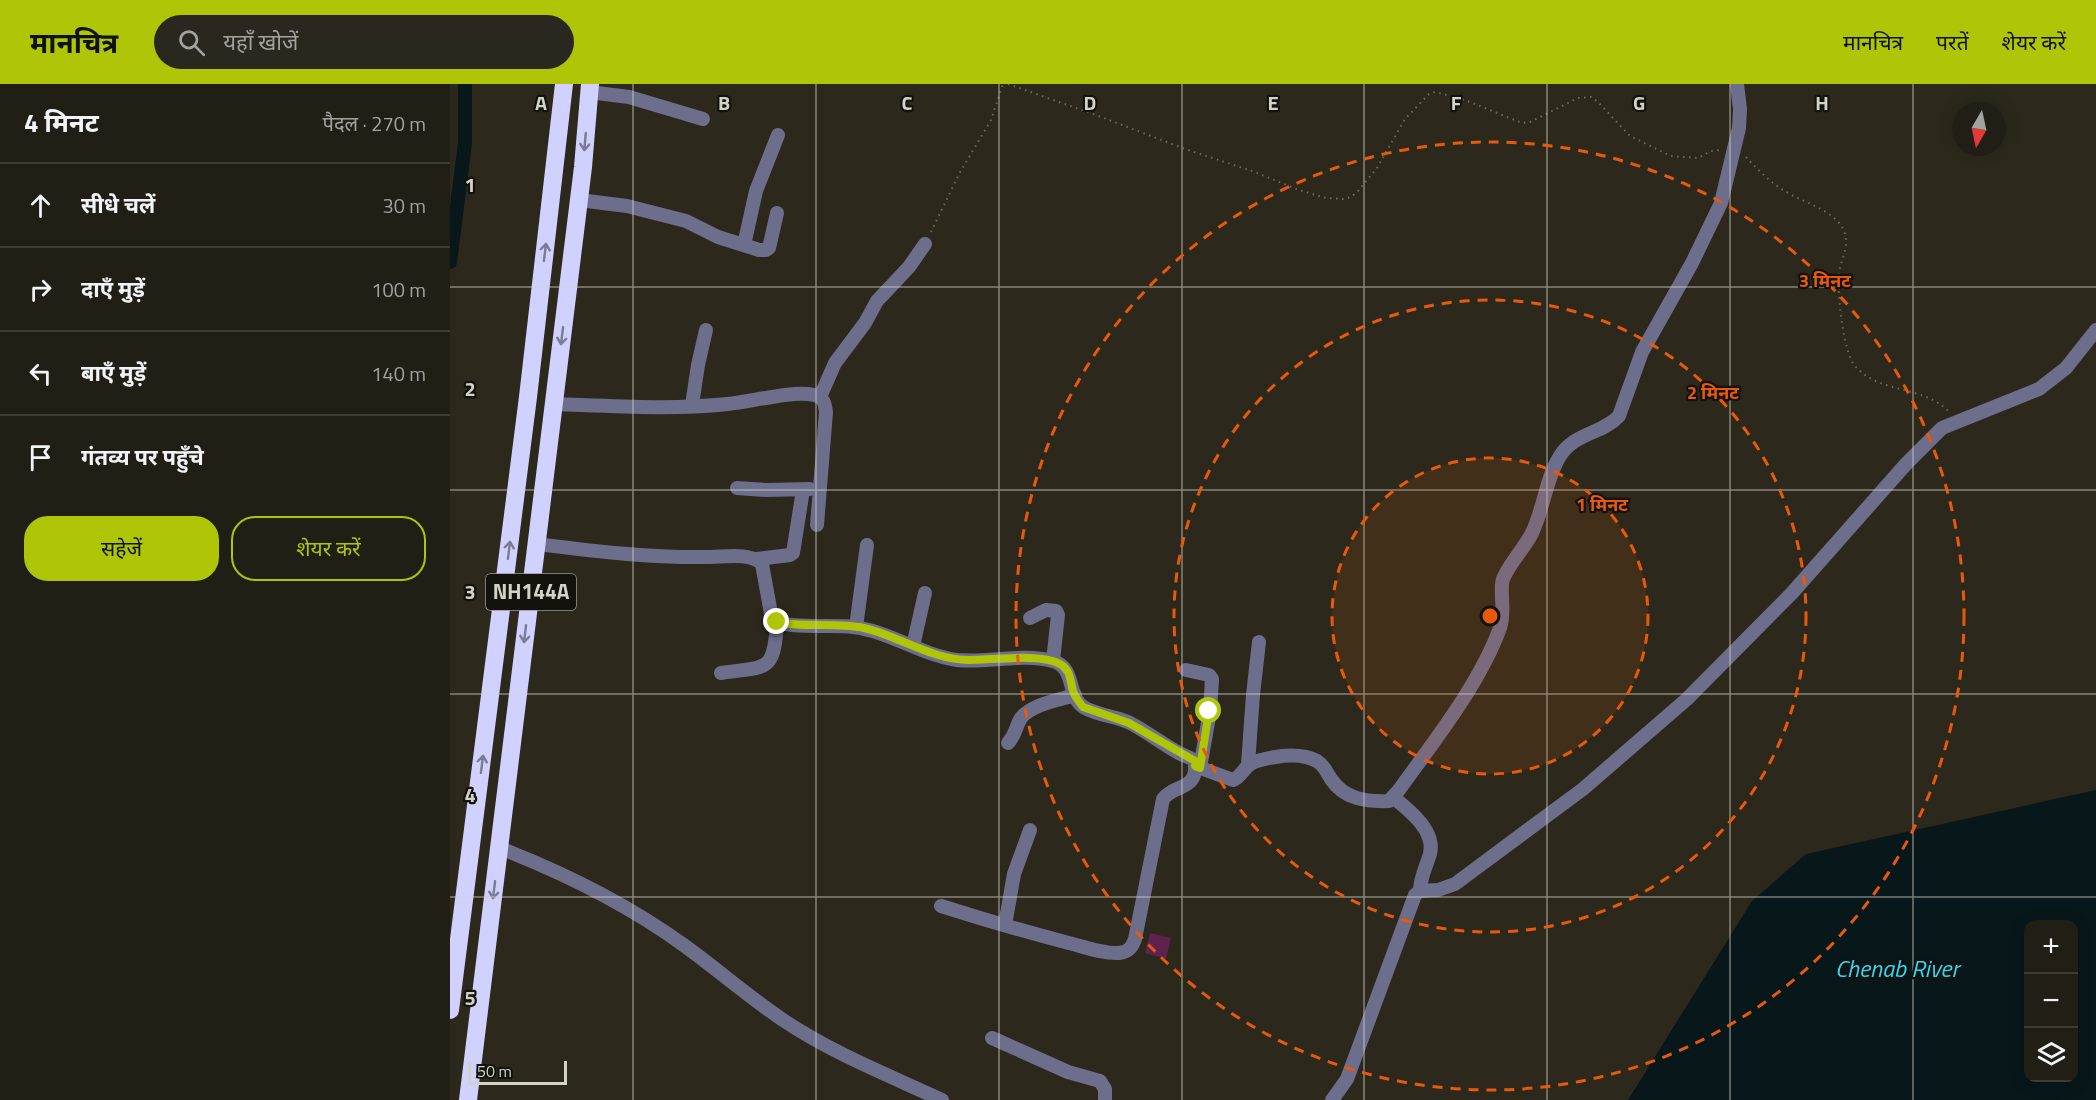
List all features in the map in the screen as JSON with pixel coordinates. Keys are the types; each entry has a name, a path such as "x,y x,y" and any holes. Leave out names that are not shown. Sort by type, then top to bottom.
{"highway":[{"name":"NH144A","path":"450,1010 528,398 564,84"},
{"name":"NH144A","path":"468,1100 579,200 590,88"}],"street":[{"path":"1197,767 1233,780 1255,761 1272,758 1304,758 1320,764 1339,790 1346,795 1379,801 1389,801 1393,797 1465,696 1494,643 1503,615 1503,579 1531,535 1559,456 1569,445 1584,435 1612,423 1619,416 1642,352 1692,263 1721,203 1739,128 1740,109 1737,84"},
{"path":"590,88 703,119"},
{"path":"744,245 756,191 778,135"},
{"path":"579,200 627,206 686,222 718,237 759,250 769,248 777,213"},
{"path":"820,397 835,363 866,323 877,301 909,267 925,244"},
{"path":"692,405 706,330"},
{"path":"1420,891 1438,890 1455,884 1583,789 1687,699 1792,593 1906,464 1942,428 2039,389 2066,368 2096,330"},
{"path":"554,404 619,407 727,404 797,394 820,397 825,403 826,412 818,525"},
{"path":"738,488 803,490 821,487"},
{"path":"537,543 626,555 673,558 734,556 758,559 790,555 794,553 803,490"},
{"path":"856,627 867,545"},
{"path":"758,559 762,564 772,619 777,622 856,627 959,660 1032,658 1053,661 1067,670 1075,694 1083,707 1129,723 1180,754 1191,758 1197,767"},
{"path":"914,646 925,593"},
{"path":"1030,618 1046,610 1056,611 1058,615 1053,661"},
{"path":"721,673 763,667 769,663 774,652 777,622"},
{"path":"1248,765 1259,642"},
{"path":"941,906 1094,950 1118,953 1132,947 1163,799 1170,792 1188,784 1197,767 1209,711 1212,679 1209,675 1186,670"},
{"path":"1008,743 1015,735 1021,718 1028,711 1075,694"},
{"path":"1332,1100 1347,1079 1409,913 1420,891 1421,879 1431,852 1430,841 1422,824 1393,797"},
{"path":"1005,926 1014,874 1030,830"},
{"path":"500,848 542,864 627,908 683,944 782,1019 813,1039 942,1100"},
{"path":"992,1038 1068,1072 1100,1080 1105,1089 1105,1100"}],"path":[{"path":"925,244 959,174 991,120 1003,84"},
{"path":"1008,84 1299,190 1326,198 1343,199 1351,197 1358,191 1377,168 1405,119 1429,94 1435,92 1465,100 1522,123 1530,122 1578,98 1591,97 1598,100 1630,136 1671,156 1698,159 1711,152 1734,150 1741,152 1783,190 1831,216 1843,227 1847,237 1839,276 1844,333 1848,355 1854,366 1870,379 1887,386 1927,396 1943,406 1958,421"}],"water":[{"name":"Chenab River","path":"2096,790 2096,1100 1628,1100 1752,901 1806,854"}],"building":[{"path":"1150,933 1171,938 1166,959 1145,953"}],"waterway":[{"path":"450,262 465,143 465,84"}],"route":[{"path":"777,622 864,628 944,657 959,660 1032,658 1053,661 1067,670 1071,678 1072,690 1083,707 1129,723 1180,754 1191,758 1195,761 1195,766 1200,768 1209,711"}]}
